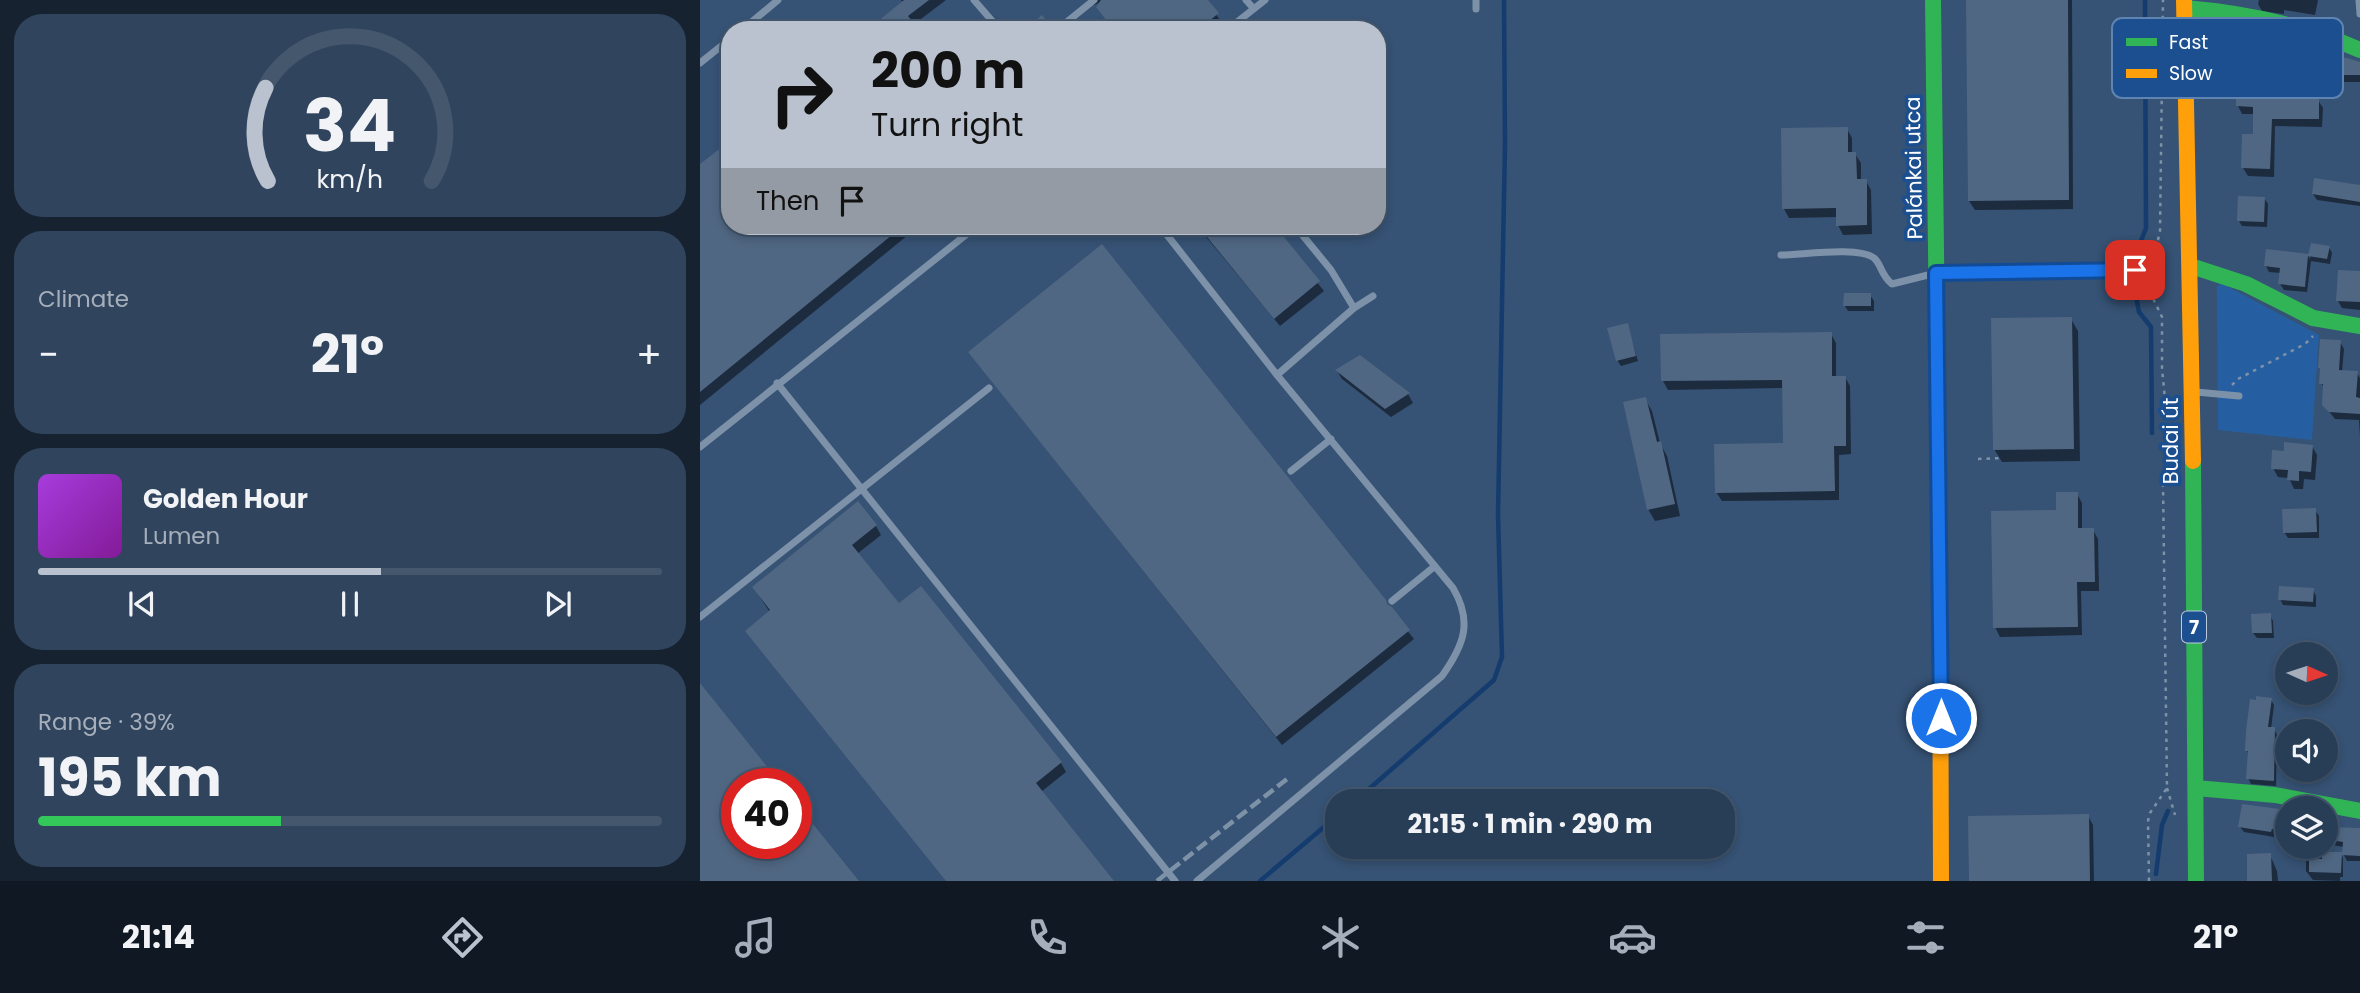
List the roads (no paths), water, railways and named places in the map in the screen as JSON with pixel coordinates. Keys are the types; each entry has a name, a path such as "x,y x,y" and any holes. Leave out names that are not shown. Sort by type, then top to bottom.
{"street":[{"name":"Palánkai utca","path":"1933,0 1940,526 1941,881"},
{"path":"2184,4 2258,18"},
{"path":"2343,42 2360,50"},
{"name":"Budai út","path":"2186,98 2192,391 2196,881"},
{"path":"2190,266 2221,273 2281,301 2304,316 2329,323 2360,326"},
{"path":"2196,788 2275,795 2360,811"}],"lane":[{"path":"752,21 778,0"},
{"path":"974,0 992,21"},
{"path":"1069,21 1094,0"},
{"path":"1246,0 1254,9"},
{"path":"1239,21 1265,0"},
{"path":"1476,0 1476,9"},
{"path":"2359,0 2360,14"},
{"path":"700,63 721,46"},
{"path":"700,447 966,235"},
{"path":"1167,235 1453,588 1464,611 1463,636 1459,649 1442,676 1197,881"},
{"path":"1302,235 1331,270 1354,308"},
{"path":"1781,256 1856,252 1869,255 1878,261 1882,276 1892,284 1936,273 2135,270"},
{"path":"1278,375 1354,308 1373,296"},
{"path":"778,383 1175,881"},
{"path":"700,617 989,388"},
{"path":"2192,391 2239,396"},
{"path":"1291,471 1331,439"},
{"path":"1392,601 1435,566"}],"waterway":[{"path":"1369,789 1494,680 1502,657 1498,515 1505,144 1504,0"},
{"path":"2145,0 2145,18"},
{"path":"2137,251 2146,228 2145,98"},
{"path":"2136,296 2139,312 2151,327 2152,433"},
{"path":"2156,874 2162,825 2168,811"},
{"path":"1260,881 1325,826"}],"railway":[{"path":"1157,881 1287,779"}]}
